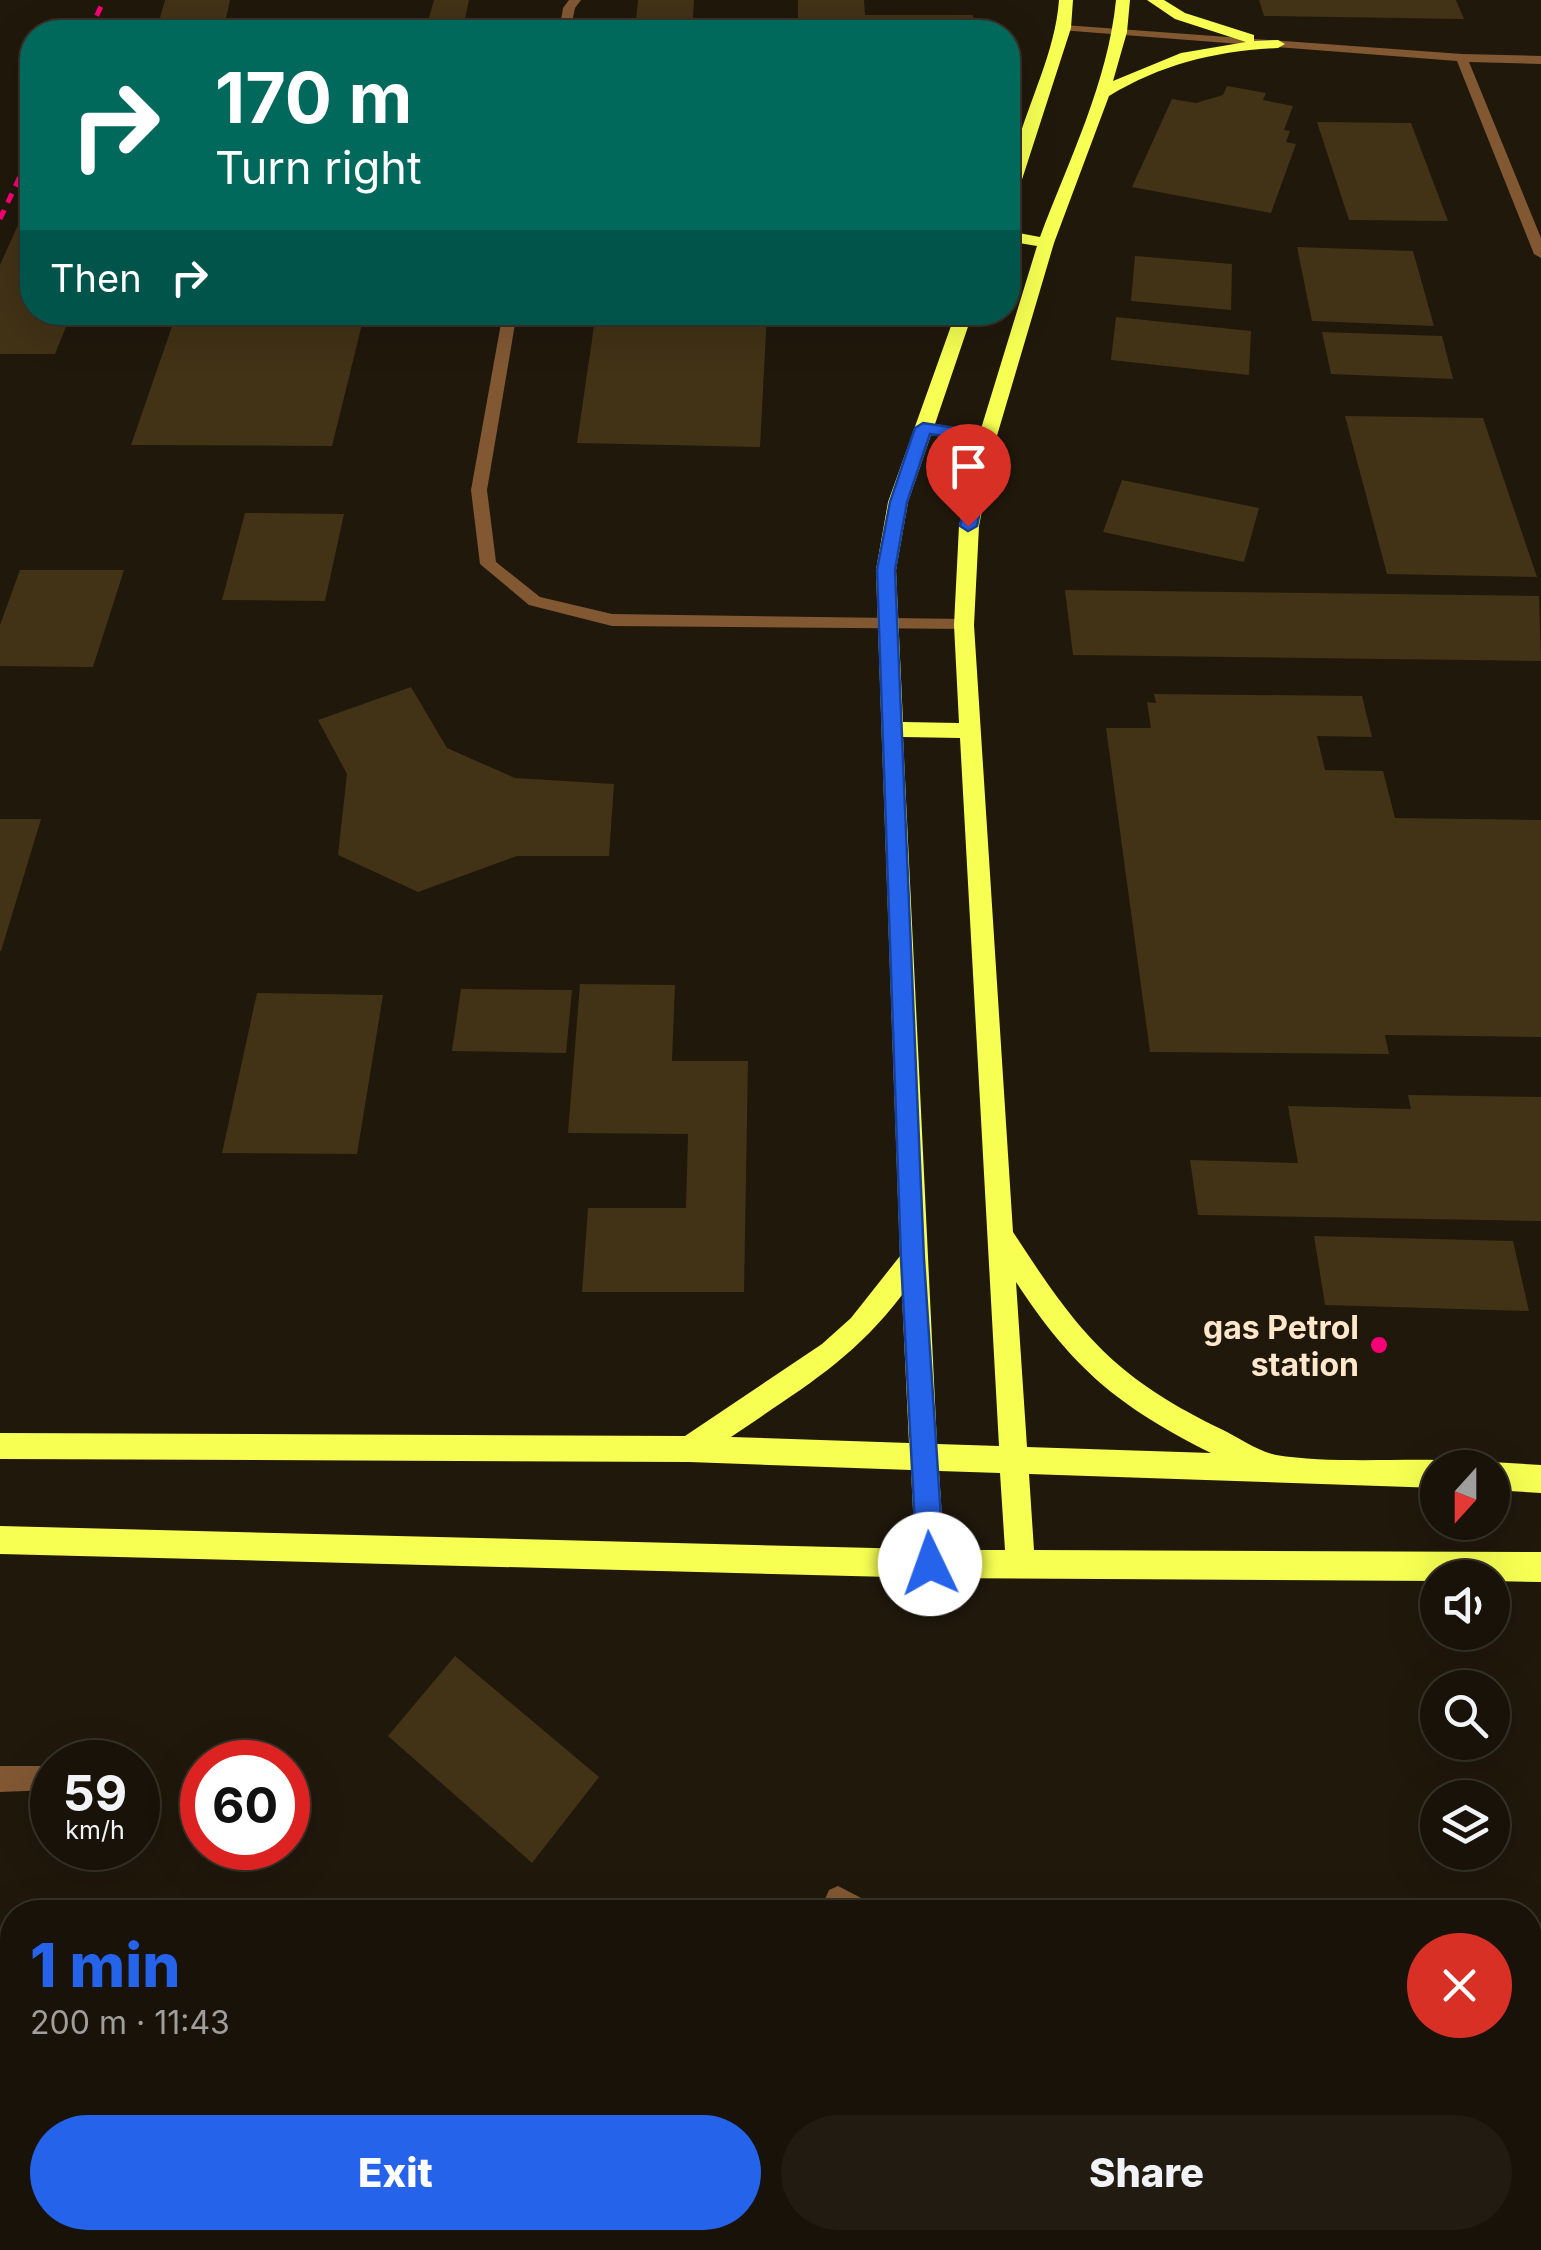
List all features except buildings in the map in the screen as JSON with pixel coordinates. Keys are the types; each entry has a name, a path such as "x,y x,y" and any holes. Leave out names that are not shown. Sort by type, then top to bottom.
{"main road":[{"path":"1020,162 1064,28 1066,0"},
{"path":"1020,1564 964,625 968,526 987,438 1046,242 1102,94 1120,32 1122,0"},
{"path":"1154,0 1214,29 1278,44"},
{"path":"1102,94 1151,65 1180,55 1211,48 1278,44"},
{"path":"1020,238 1046,242"},
{"path":"930,1564 912,1259 886,570 898,502 960,325"},
{"path":"923,428 987,438"},
{"path":"892,729 970,731"},
{"path":"1000,1234 1058,1322 1093,1362 1157,1410 1269,1467"},
{"path":"689,1449 832,1353 861,1326 912,1259"},
{"path":"0,1446 689,1449 1420,1473"},
{"path":"1510,1477 1541,1479"},
{"path":"0,1540 930,1564 1541,1568"}],"street":[{"path":"1064,28 1462,58 1541,60"},
{"path":"1462,58 1541,254"},
{"path":"508,325 480,490 488,564 535,601 612,620 964,625"},
{"path":"0,1780 30,1779"}],"railway":[{"path":"95,20 104,0"},
{"path":"0,219 20,176"}],"place":[{"name":"gas Petrol station","path":"1379,1345"}],"route":[{"path":"930,1564 912,1259 886,570 898,502 923,428 987,438 968,526"}]}
